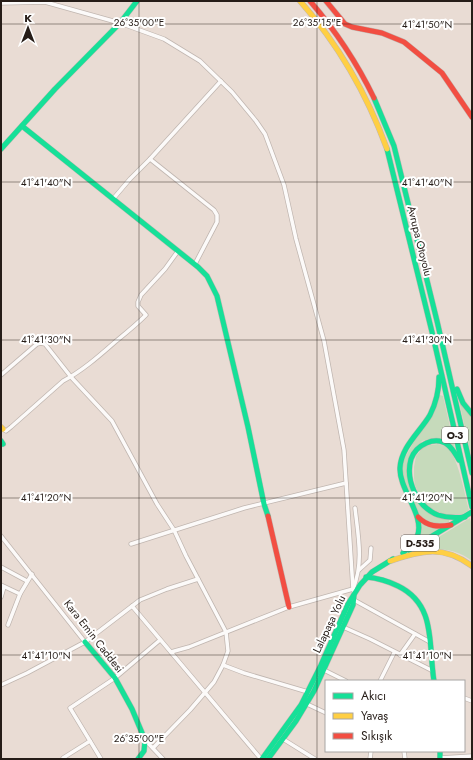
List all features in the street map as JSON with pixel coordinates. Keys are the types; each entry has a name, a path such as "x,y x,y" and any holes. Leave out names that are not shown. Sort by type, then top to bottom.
{"main road":[{"path":"1,149 55,89 120,23 136,1"},
{"name":"Avrupa Otoyolu","path":"300,1 319,23 346,61 359,84 380,129 390,158 472,507"},
{"name":"Avrupa Otoyolu","path":"310,1 328,22 354,58 370,87 385,121 399,163 451,378 472,473"},
{"path":"326,1 345,24 352,27 382,33 404,42 442,73 472,117"},
{"path":"22,126 195,264 207,276 217,296 289,607"},
{"path":"439,363 438,390 433,408 407,447 400,467 401,482 419,518 428,526 434,527 451,525"},
{"path":"451,378 463,403 472,414"},
{"path":"462,463 448,445 440,442 430,442 422,445 414,452 410,467 410,479 415,494 423,505 431,512 446,518 465,517"},
{"name":"D-535","path":"354,594 366,577 472,512"},
{"path":"404,553 418,534 419,524 416,513"},
{"path":"390,561 410,554 436,552 457,556 472,566"},
{"path":"366,577 378,578 405,589 418,599 428,621 434,680"},
{"name":"Lalapaşa Yolu","path":"268,759 307,704 343,628 354,594"},
{"name":"Lalapaşa Yolu","path":"262,759 308,692 354,594"},
{"name":"Kara Emin Caddesi","path":"85,642 115,678 132,709 145,740"},
{"path":"138,759 144,751 145,740"}],"street":[{"path":"1,3 45,2 120,23 164,39 200,61 237,98 265,134 284,185 296,239 324,340 344,450 354,594"},
{"path":"113,199 130,178 150,159 221,81"},
{"path":"150,159 214,210 217,215 217,222 214,231 195,264"},
{"path":"2,428 6,430 12,427 63,381 71,377 137,324 146,315 138,306 141,295 165,269 178,251"},
{"path":"1,375 37,344 45,344 71,377 112,422 157,504 174,530 226,632 228,650 223,665 214,682 153,748"},
{"path":"131,544 244,508 346,483"},
{"path":"354,594 359,570 359,545 355,508"},
{"name":"Kara Emin Caddesi","path":"1,536 85,642"},
{"path":"359,570 370,560 371,548"},
{"path":"1,567 27,581"},
{"path":"8,625 20,594 32,574"},
{"path":"1,685 27,674 85,642 132,606 151,595 198,579"},
{"path":"1,597 3,586 20,594"},
{"path":"171,652 190,647 289,607 354,594 415,634 430,642"},
{"path":"132,606 262,759"},
{"path":"343,628 370,639 394,653 433,671"},
{"path":"400,656 415,634"},
{"path":"101,759 70,708 115,678 160,640"},
{"path":"380,680 394,653"},
{"path":"223,665 244,673 308,692"},
{"path":"324,670 344,680"},
{"path":"307,704 325,713"},
{"path":"283,739 315,759"},
{"path":"145,740 164,759"},
{"path":"63,758 90,741"},
{"path":"440,759 472,756"}],"green space":[{"path":"440,395 443,396 455,449 429,439 422,441 410,457 415,499 449,520 449,522 433,524 420,517 404,486 402,463"},
{"path":"459,401 472,418 471,455"},
{"path":"438,444 447,447 455,459 458,467 469,510 463,514 445,515 428,507 420,496 415,485 414,467 416,456 424,446"},
{"path":"470,518 472,526 472,561 458,553 443,549 427,549 411,552 432,540 435,545 440,542 437,538"},
{"path":"420,522 439,529 417,542"}],"traffic: fast":[{"path":"1,149 55,89 120,23 137,1"},
{"path":"374,98 394,146 437,321 472,473"},
{"path":"22,126 198,267 207,276 217,296 268,516"},
{"path":"387,149 432,332 472,507"},
{"path":"403,553 416,539 419,529 418,520 401,476 401,460 407,446 430,415 437,396 439,377"},
{"path":"457,389 463,403 472,414"},
{"path":"459,460 448,445 443,442 432,441 421,446 413,454 411,459 410,475 414,492 424,506 438,515 445,517 465,517"},
{"path":"409,550 472,512"},
{"path":"262,759 301,705 321,665 348,604 360,585 372,572 393,559"},
{"path":"366,577 382,580 398,586 410,594 419,604 425,615 428,627 434,680"},
{"path":"268,759 296,721 314,691 353,605 354,595"},
{"path":"85,642 115,678 132,709 145,740 144,751 138,759"},
{"path":"440,752 440,759"}],"traffic: slow":[{"path":"300,1 327,35 351,71 370,109 387,149"},
{"path":"390,561 422,552 441,552 461,559 472,566"}],"traffic: jam":[{"path":"310,1 329,24 345,48 374,98"},
{"path":"326,1 345,24 352,27 382,33 404,42 442,73 472,117"},
{"path":"268,516 289,607"},
{"path":"418,517 433,526 451,525"}]}
